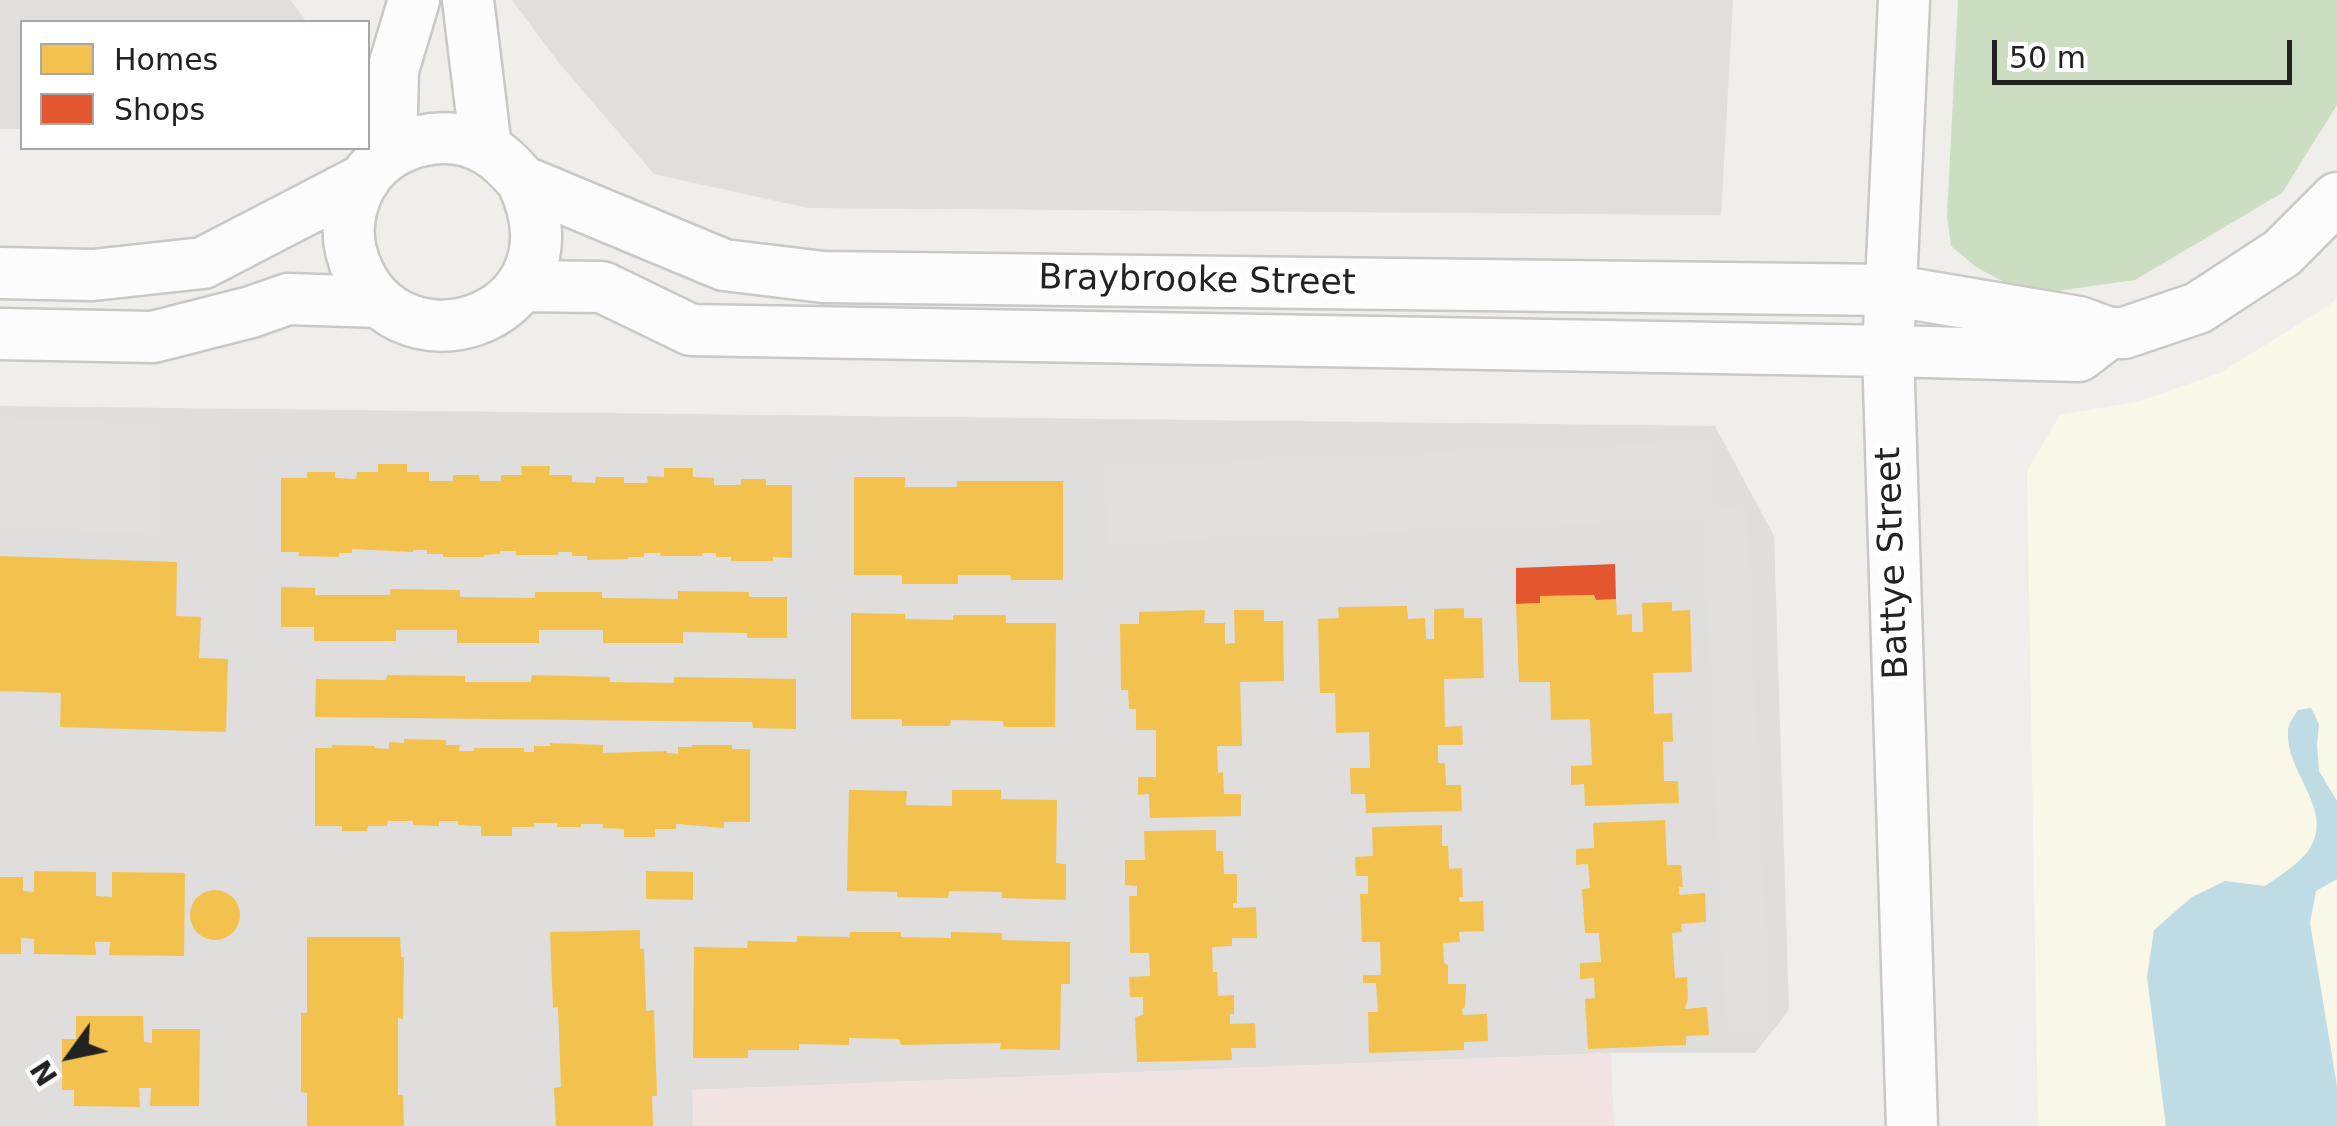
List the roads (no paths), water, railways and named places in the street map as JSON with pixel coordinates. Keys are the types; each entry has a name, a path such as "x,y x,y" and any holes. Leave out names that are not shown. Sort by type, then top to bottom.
{"street":[{"path":"0,273 93,274 204,263 378,166 414,142 438,138 463,140 486,148 506,162 522,181 537,222 531,267 521,286 487,316 466,324 442,326 398,316 365,286 349,244 354,198 378,166 393,70 414,0"},
{"path":"468,0 486,148"},
{"name":"Battye Street","path":"1904,0 1888,351 1912,1126"},
{"name":"Braybrooke Street","path":"522,181 724,265 823,277 1890,290 2079,322 2109,334 2124,333 2198,308 2282,252 2337,198"},
{"path":"819,332 823,277"},
{"name":"Braybrooke Street","path":"521,286 602,287 691,330 2080,356 2109,334"},
{"path":"0,334 153,338 288,299 380,302"}],"water":[{"path":"2311,708 2319,724 2319,771 2337,801 2337,879 2316,891 2310,923 2337,1086 2337,1126 2166,1126 2147,977 2154,930 2192,897 2225,881 2265,886 2308,851 2317,821 2289,747 2288,731 2298,710"}]}
